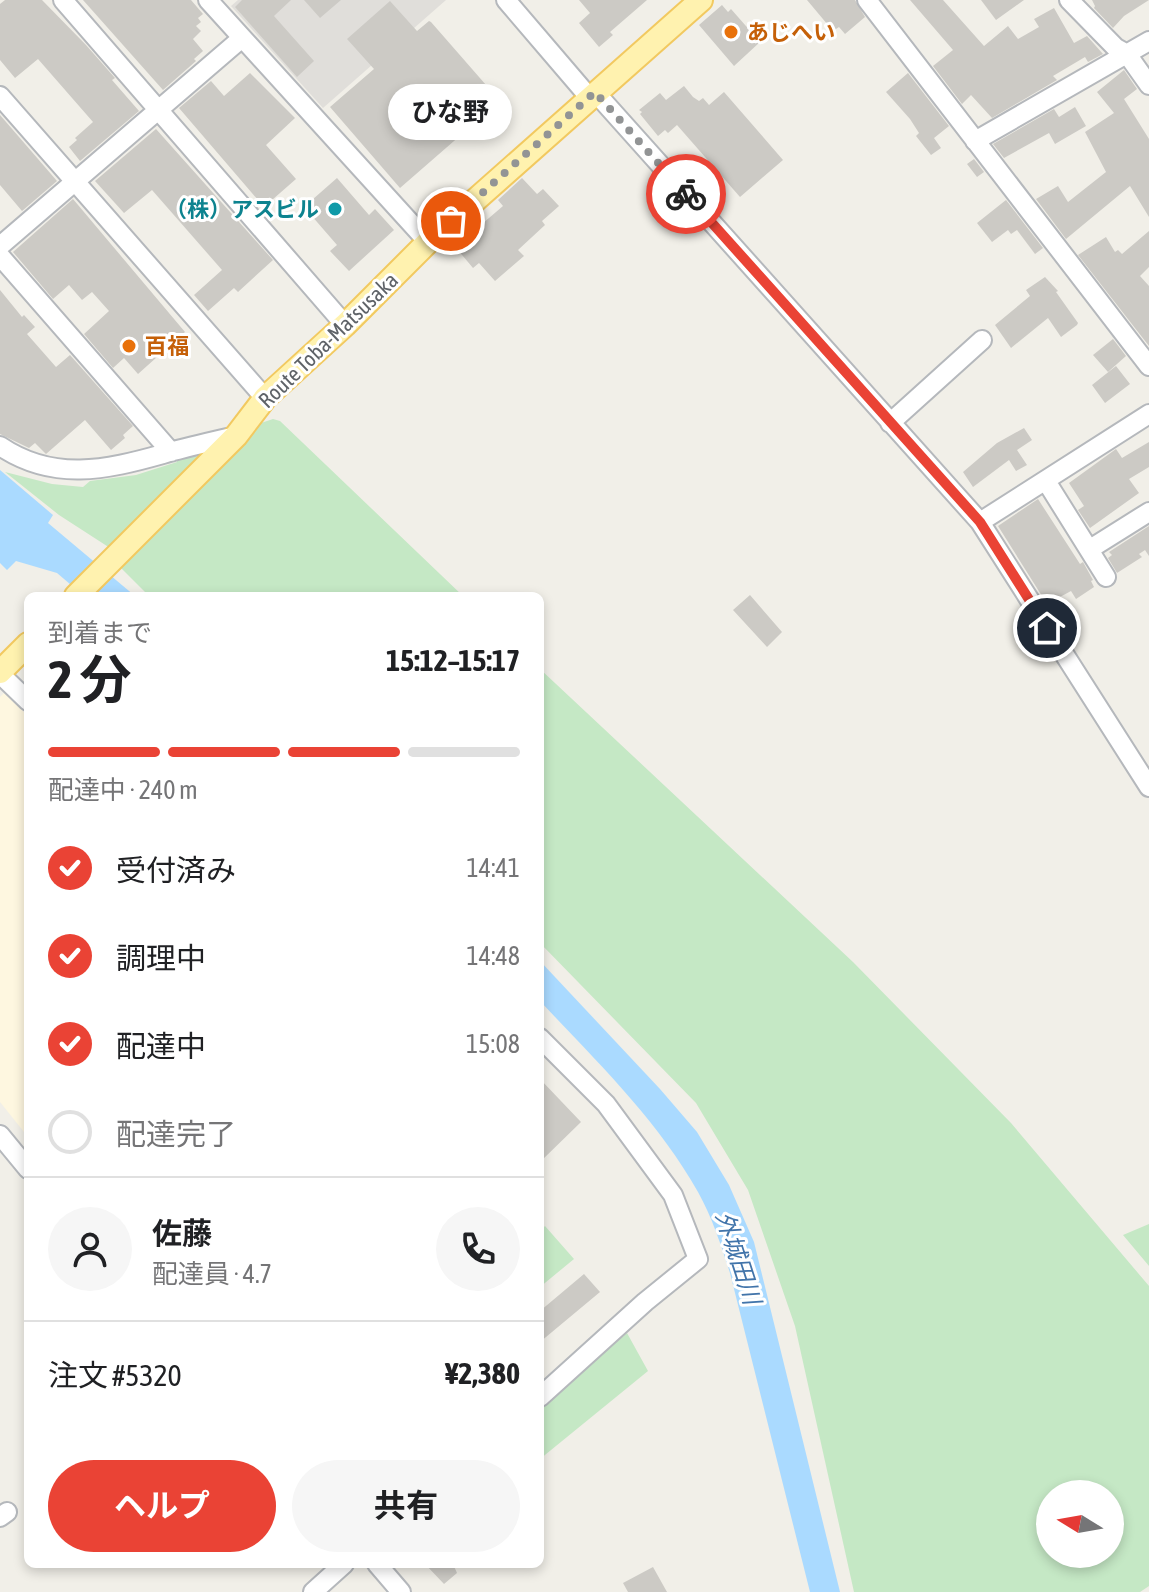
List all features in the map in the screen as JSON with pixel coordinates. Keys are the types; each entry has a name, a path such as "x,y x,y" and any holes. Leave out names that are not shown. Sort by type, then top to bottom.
{"main road":[{"name":"Route Toba-Matsusaka","path":"80,592 236,436 265,398 345,325 428,242 701,0"},
{"path":"0,673 24,648"}],"street":[{"path":"63,0 345,325"},
{"path":"506,0 980,522 1149,787"},
{"path":"867,0 1149,366"},
{"path":"1069,0 1116,48 1127,54 1149,85"},
{"path":"216,3 242,38 428,242"},
{"path":"0,246 242,38"},
{"path":"975,141 1149,41"},
{"path":"0,96 265,398"},
{"path":"0,256 171,452"},
{"path":"890,423 982,340"},
{"path":"980,522 1147,420"},
{"path":"0,446 33,464 73,471 100,470 236,436"},
{"path":"1046,481 1106,577"},
{"path":"1090,549 1149,512"},
{"path":"0,673 24,697"},
{"path":"544,1042 606,1104 673,1195 698,1259 645,1302 544,1393"},
{"path":"0,1135 24,1164"},
{"path":"313,1592 340,1568"},
{"path":"380,1568 401,1592"}],"shaded area":[{"path":"238,0 446,0 323,108 231,6"},
{"path":"4,693 24,712 24,1132 0,1102 0,697"}],"green space":[{"path":"273,419 280,421 459,592 145,592 119,566 261,423"},
{"path":"209,447 110,548 59,515 5,472 52,484 83,487 90,481 136,475 177,462 176,455"},
{"path":"544,673 853,962 1011,1123 1149,1286 1149,1586 1140,1592 854,1592 795,1326 748,1190 696,1103 544,947"},
{"path":"1149,1224 1149,1266 1123,1235"},
{"path":"544,1227 574,1259 544,1284"},
{"path":"627,1333 648,1371 544,1456 544,1404"}],"water":[{"path":"0,470 53,515 48,523 130,592 79,592 57,573 16,561 7,570 0,563"},
{"name":"外城田川","path":"544,965 697,1132 729,1185 754,1242 840,1592 810,1592 730,1273 703,1202 664,1140 604,1069 544,1005"}],"building":[{"path":"5,0 42,0 115,78 112,80 139,111 80,161 69,147 93,122 38,59 15,78 0,60 0,4"},
{"path":"83,0 191,0 203,14 196,26 201,31 193,39 203,51 163,90"},
{"path":"242,0 291,0 274,16 314,61 297,77 235,7"},
{"path":"304,0 341,0 320,18"},
{"path":"579,0 647,0 610,32 613,35 599,47 579,23 590,13"},
{"path":"807,0 855,0 865,17 845,34 839,27 833,31"},
{"path":"910,0 943,0 984,46 1008,26 1018,39 1039,27 1034,19 1054,8 1074,43 1087,36 1103,54 1088,62 1085,57 1053,76 1057,80 992,118 971,95 962,104 933,66 953,50"},
{"path":"981,0 1024,0 996,20"},
{"path":"1092,0 1149,0 1124,16 1113,28 1094,8"},
{"path":"390,1 417,31 431,22 500,101 400,188 330,107 374,69 347,39"},
{"path":"722,5 728,12 731,9 760,42 734,66 699,25"},
{"path":"1124,70 1137,89 1124,99 1149,139 1149,217 1130,186 1066,239 1036,199 1058,186 1068,202 1106,172 1085,132 1114,113 1097,92"},
{"path":"250,73 295,118 266,145 296,179 264,207 179,108 211,81 224,96"},
{"path":"908,73 949,126 934,138 941,148 931,155 916,136 919,133 910,119 886,92"},
{"path":"684,86 693,97 699,101 703,98 709,105 724,92 783,160 740,197 677,125 668,133 665,130 658,136 640,114 642,112 639,110 660,93 666,100"},
{"path":"1075,107 1086,126 1055,144 1049,133 1004,158 993,144 1054,109 1059,117"},
{"path":"0,115 57,181 22,211 0,185"},
{"path":"156,129 273,260 238,292 234,288 208,311 194,295 222,270 152,190 124,213 95,181"},
{"path":"974,159 984,172 977,177 967,164"},
{"path":"337,178 369,215 375,209 394,230 349,271 330,251 337,245 304,207"},
{"path":"522,178 537,194 543,189 559,206 542,221 545,225 518,250 524,256 495,281 479,263 473,268 452,243 464,232 468,236 503,206 498,200"},
{"path":"73,199 185,332 138,374 124,358 113,368 84,334 109,311 92,292 82,300 69,285 53,299 13,252"},
{"path":"1006,200 1043,248 1035,254 1017,230 1011,234 1008,230 992,242 977,223"},
{"path":"1149,231 1149,267 1140,276 1149,286 1149,346 1078,255 1106,237 1115,252 1118,250 1122,254"},
{"path":"1045,277 1058,291 1078,323 1061,337 1048,318 1011,348 995,325 1030,296 1026,290"},
{"path":"0,290 22,317 24,315 35,327 27,334 56,367 70,355 133,426 111,450 85,420 46,454 35,443 29,448 0,434"},
{"path":"1113,339 1126,356 1108,372 1093,355"},
{"path":"1116,366 1130,384 1105,403 1092,385"},
{"path":"1024,428 1032,440 1017,450 1027,465 1016,471 1009,460 973,487 963,472 997,443"},
{"path":"1149,442 1149,467 1129,479 1139,493 1090,528 1078,510 1084,506 1069,483 1116,449 1122,458"},
{"path":"1038,499 1093,580 1094,587 1076,599 1071,591 1047,604 998,526"},
{"path":"1149,526 1149,556 1145,550 1139,554 1142,557 1117,573 1108,558 1112,555 1109,552"},
{"path":"750,595 782,632 767,647 733,610"},
{"path":"544,1083 581,1122 544,1158"},
{"path":"584,1274 600,1292 544,1339 544,1308"},
{"path":"653,1567 667,1592 628,1592 623,1583"},
{"path":"429,1568 455,1568 457,1573 444,1584"}],"way so far":[{"path":"451,221 595,92 686,194"}],"place":[{"name":"あじへい","path":"731,32"},
{"name":"（株）アスビル","path":"335,209"},
{"name":"ひな野","path":"451,221"},
{"name":"百福","path":"129,346"}],"route":[{"path":"686,194 980,522 1047,628"}]}
